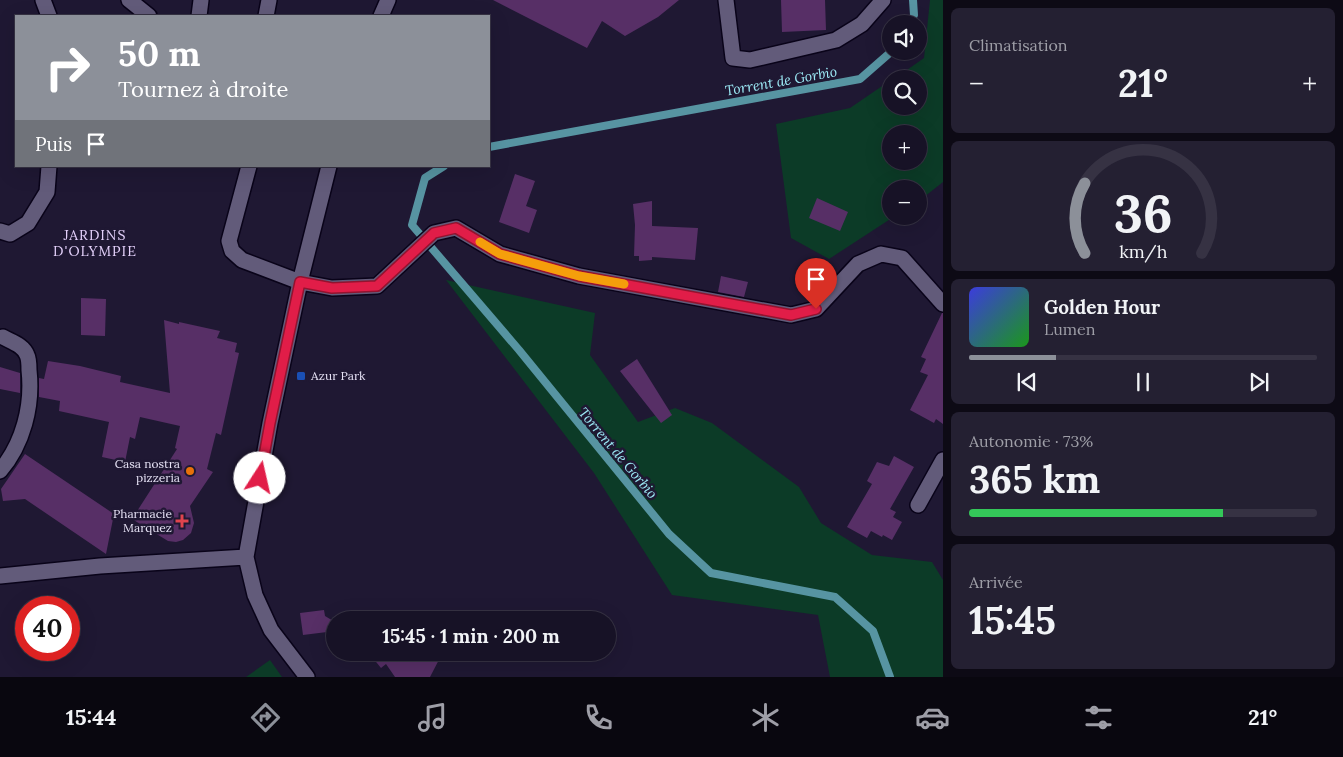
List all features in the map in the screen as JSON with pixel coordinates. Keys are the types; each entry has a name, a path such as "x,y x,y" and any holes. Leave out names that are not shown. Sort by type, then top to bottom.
{"street":[{"path":"43,0 49,15"},
{"path":"129,0 148,15"},
{"path":"199,15 201,0"},
{"path":"266,15 269,0"},
{"path":"381,15 388,0"},
{"path":"726,0 732,58 750,60 836,40 862,24 883,0"},
{"path":"0,231 10,234 28,223 47,192 49,167"},
{"path":"249,167 229,241 232,251 242,260 300,282 332,288 377,286 434,233 456,228 500,254 579,276 791,315 816,309 858,264 881,254 902,258 943,304"},
{"path":"307,677 271,630 256,595 246,556 270,423 300,282 329,167"},
{"path":"0,471 12,458 30,402 28,355 20,345 3,338"},
{"path":"918,505 943,460"},
{"path":"0,576 100,566 246,556"}],"green space":[{"path":"930,0 943,0 943,182 927,195 927,180 882,180 882,224 829,259 791,238 776,124 850,108 882,86 882,115 927,115 927,70 907,70 921,60 927,60 927,29"},
{"path":"446,280 595,313 590,355 638,422 675,408 712,423 799,487 821,523 872,555 932,562 943,580 943,677 830,677 818,615 672,595 594,473"},
{"path":"270,660 282,677 246,677"}],"building":[{"path":"493,0 679,0 658,17 625,36 602,21 587,48"},
{"path":"781,0 825,0 826,30 782,32"},
{"path":"515,174 535,181 526,206 537,210 529,233 499,222"},
{"path":"817,198 848,212 840,231 809,218"},
{"path":"652,201 652,226 698,228 695,260 652,257 652,260 639,261 639,256 634,256 635,225 633,204"},
{"path":"721,276 748,282 744,297 718,292"},
{"path":"81,298 106,299 105,336 81,335"},
{"path":"942,313 943,424 936,419 934,423 910,410 928,375 920,372 926,359 921,357"},
{"path":"164,320 220,331 217,338 237,343 235,352 239,353 221,435 216,433 207,469 213,472 190,506 194,523 191,533 183,540 176,542 168,541 132,519 177,449 175,448 180,426 140,417 135,439 130,437 125,462 102,457 109,422 59,411 60,401 39,397 39,378 44,379 48,361 80,366 121,376 120,382 170,393"},
{"path":"637,359 672,415 661,423 620,371"},
{"path":"0,367 20,373 20,393 0,389"},
{"path":"25,454 114,514 106,554 25,499 3,501 1,489"},
{"path":"894,456 914,467 890,509 896,512 893,517 902,522 892,540 871,531 867,538 847,527 872,484 867,481 877,462 889,466"},
{"path":"324,610 326,632 303,635 300,613"},
{"path":"375,661 438,661 430,677 395,677 386,664 381,668"}],"waterway":[{"name":"Torrent de Gorbio","path":"913,0 914,15"},
{"name":"Torrent de Gorbio","path":"490,147 860,79 882,60"},
{"name":"Torrent de Gorbio","path":"442,167 425,178 412,225 519,350 669,534 711,573 835,597 873,631 890,677"}],"slow traffic":[{"path":"480,242 500,254 579,276 624,284"}],"place":[{"name":"Azur Park","path":"301,376"},
{"name":"Casa nostra pizzeria","path":"190,471"},
{"name":"Pharmacie Marquez","path":"182,521"}],"district":[{"name":"JARDINS D'OLYMPIE","path":"95,244"}],"route":[{"path":"260,478 300,282 332,288 377,286 434,233 456,228 500,254 579,276 791,315 816,309"}]}
